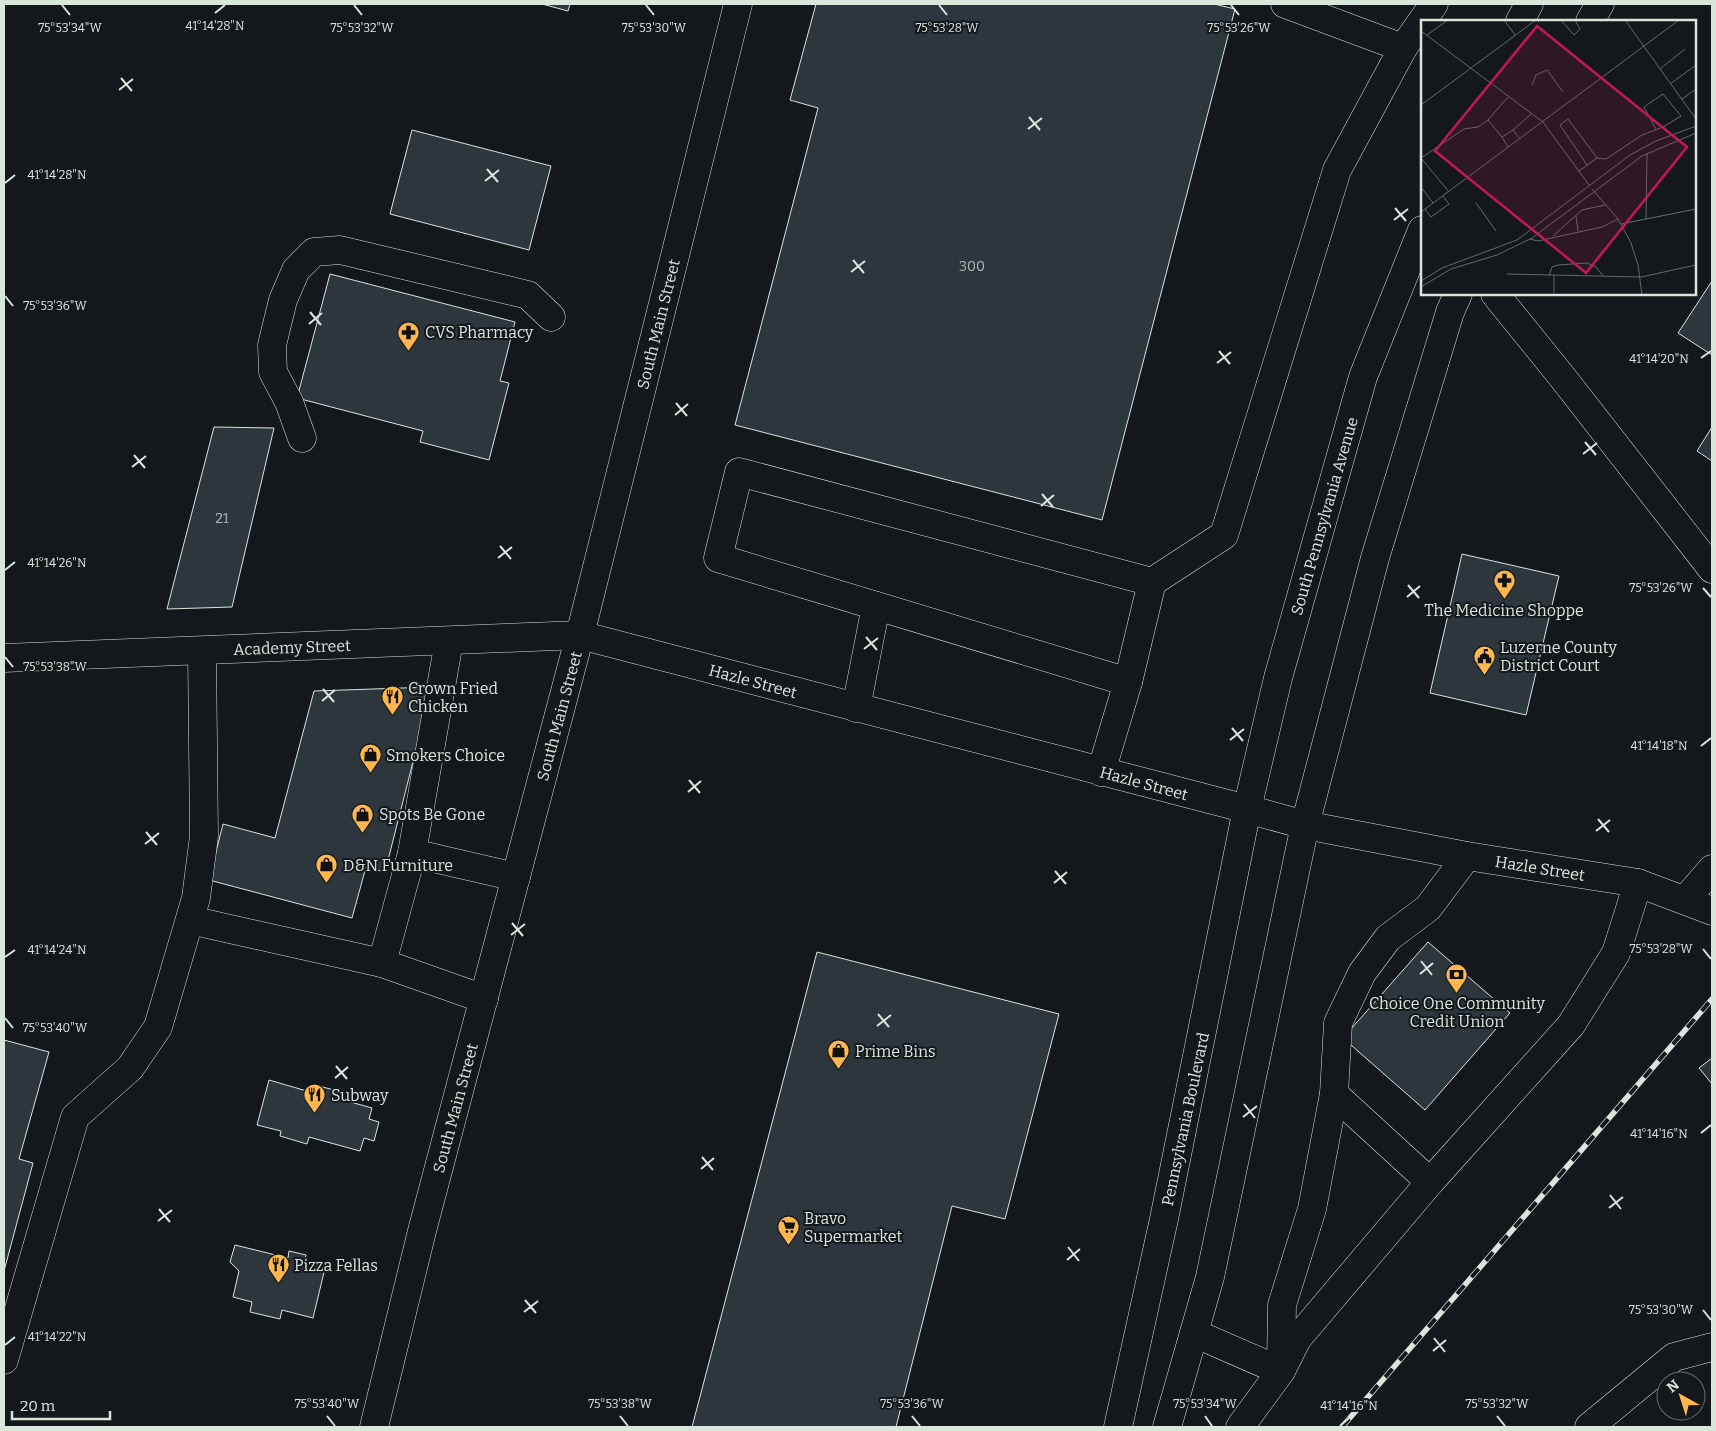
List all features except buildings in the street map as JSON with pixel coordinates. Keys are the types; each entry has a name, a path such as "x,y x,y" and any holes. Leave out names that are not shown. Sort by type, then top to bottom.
{"main road":[{"name":"South Main Street","path":"374,1427 422,1230 580,635 738,4"},
{"path":"1285,4 1403,48"},
{"path":"1423,20 1434,4"},
{"path":"1521,20 1529,4"},
{"path":"1591,20 1600,4"},
{"path":"1101,772 1128,682 1152,582 1224,535 1337,170 1403,48 1421,22"},
{"name":"South Pennsylvania Avenue","path":"1247,810 1278,678 1363,377 1421,232"},
{"path":"302,438 289,402 272,372 272,345 283,300 296,270 314,252 340,250 528,295 550,317"},
{"path":"1167,1427 1210,1276 1305,824 1375,558 1447,321 1458,295"},
{"path":"1496,295 1563,378 1712,570"},
{"path":"1128,682 718,558 739,472 1152,582"},
{"path":"856,708 876,606"},
{"name":"Academy Street","path":"4,658 580,635"},
{"name":"Hazle Street","path":"580,635 1247,810 1305,824 1468,856 1638,883 1712,911"},
{"path":"382,963 412,853 449,640"},
{"path":"4,1360 74,1117 130,1068 158,1027 190,920 196,898 204,836 202,651"},
{"name":"Pennsylvania Boulevard","path":"1118,1427 1164,1218 1247,810"},
{"path":"412,853 516,877"},
{"path":"1280,1370 1282,1305 1312,1209 1334,1094 1338,1023 1362,973 1388,938 1428,908 1468,856"},
{"path":"1684,900 1712,869"},
{"path":"1240,1427 1280,1370 1297,1339 1430,1182 1571,1025 1616,953 1638,883"},
{"path":"190,920 382,963 484,999"},
{"path":"1334,1094 1430,1182"},
{"path":"1194,1333 1280,1370"},
{"path":"1588,1427 1674,1357 1712,1347"}],"railway":[{"path":"1342,1427 1712,999"}],"place":[{"name":"CVS Pharmacy","path":"409,351"},
{"name":"The Medicine Shoppe","path":"1504,600"},
{"name":"Luzerne County District Court","path":"1484,675"},
{"name":"Crown Fried Chicken","path":"392,716"},
{"name":"Smokers Choice","path":"370,774"},
{"name":"Spots Be Gone","path":"363,833"},
{"name":"D&N Furniture","path":"327,884"},
{"name":"Choice One Community Credit Union","path":"1457,993"},
{"name":"Prime Bins","path":"839,1070"},
{"name":"Subway","path":"315,1114"},
{"name":"Bravo Supermarket","path":"788,1246"},
{"name":"Pizza Fellas","path":"278,1284"}]}
